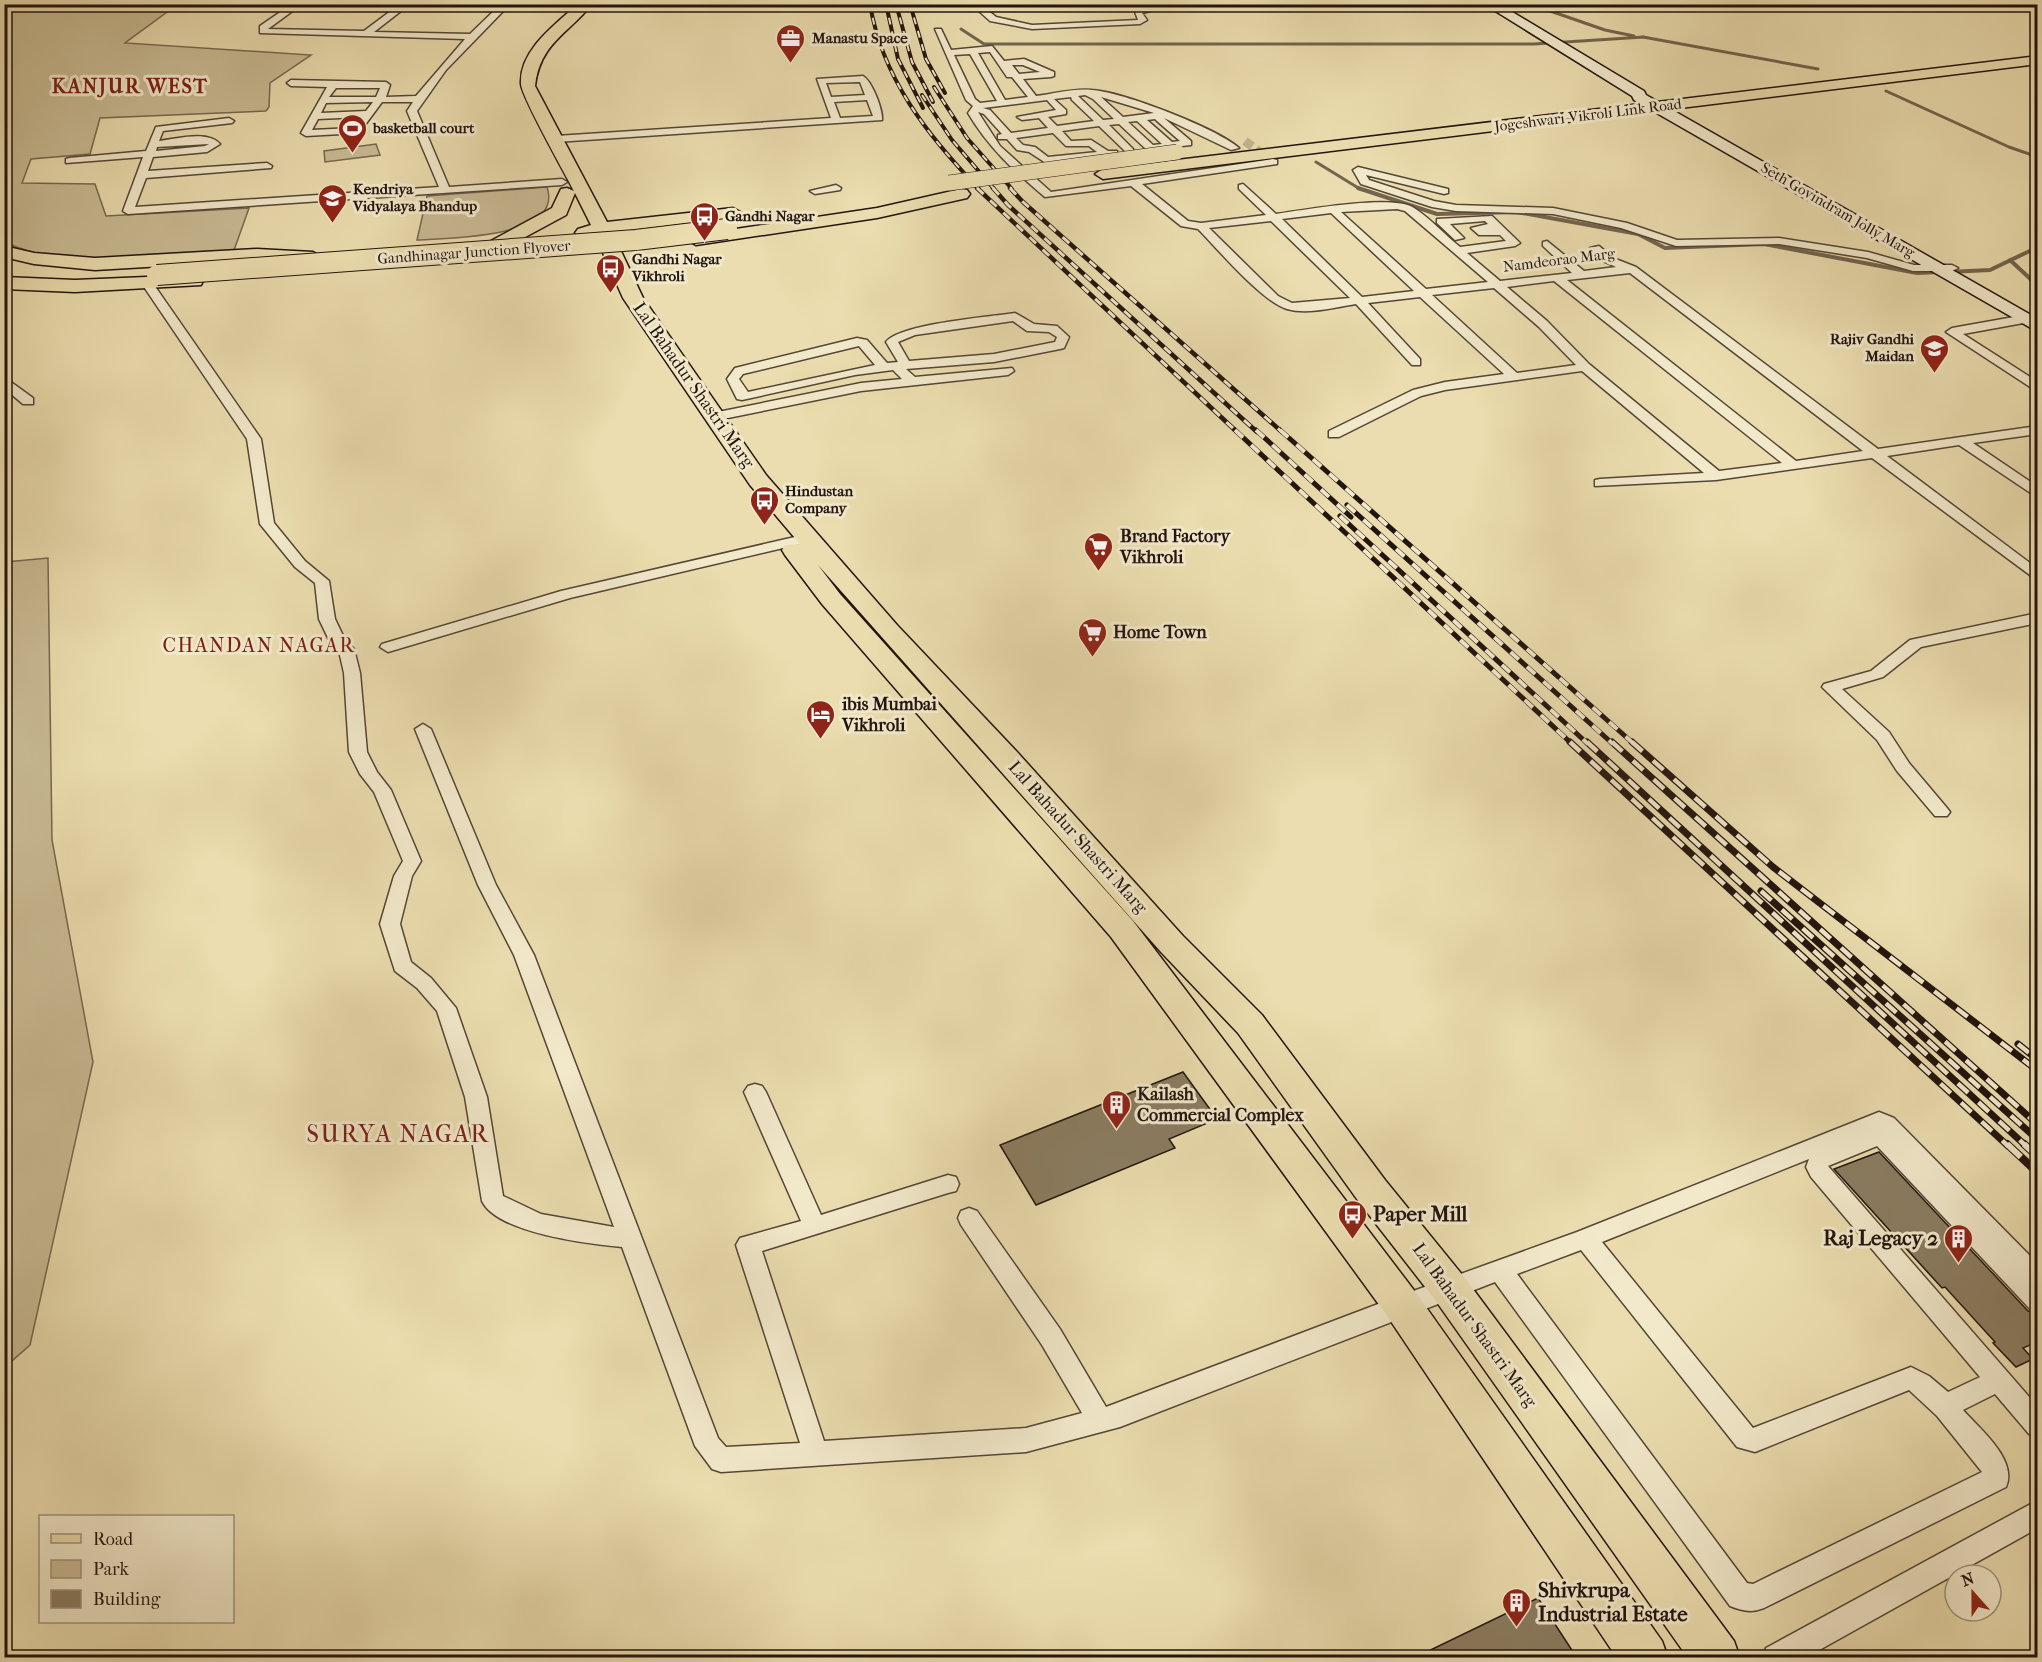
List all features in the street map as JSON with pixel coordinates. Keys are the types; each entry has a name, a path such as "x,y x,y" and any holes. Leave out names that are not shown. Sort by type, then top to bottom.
{"main road":[{"name":"Lal Bahadur Shastri Marg","path":"576,4 526,56 516,71 516,90 538,128 564,188 603,251"},
{"name":"Lal Bahadur Shastri Marg","path":"586,4 534,55 528,74 528,86 556,139 603,251 677,398 733,476 798,541"},
{"name":"Jogeshwari-Vikroli Link Road","path":"956,193 1177,152 1227,150 2037,52"},
{"name":"Jogeshwari-Vikroli Link Road","path":"1106,176 1137,177 1653,100 2037,60"},
{"path":"4,283 75,286 155,275 603,251 877,213 956,193 1106,176"},
{"path":"1002,193 1106,176"},
{"path":"495,246 560,211 564,188"},
{"path":"898,190 914,189 956,193"},
{"name":"Gandhinagar Junction Flyover","path":"4,273 77,277 155,275 636,240 956,193"},
{"path":"798,204 856,196"},
{"path":"4,251 31,260 97,264 251,254 298,259 564,240 603,251 752,211"},
{"name":"Gandhinagar Junction Flyover","path":"4,264 155,275"},
{"name":"Lal Bahadur Shastri Marg","path":"626,299 758,480 798,541 831,599 929,691 1250,1024 1372,1191 1450,1290 1717,1658"},
{"name":"Lal Bahadur Shastri Marg","path":"929,691 1122,929 1402,1305 1645,1658"},
{"path":"1182,1012 1224,998"}],"street":[{"path":"298,4 263,31 472,37"},
{"path":"364,35 406,4"},
{"path":"445,190 412,111 419,99 472,37 506,4"},
{"path":"975,4 990,18 1001,22 1032,27 1060,27 1140,22 1143,20 1137,11 1177,4"},
{"name":"Seth Govindram Jolly Marg","path":"1490,4 2033,321"},
{"path":"938,31 971,100 977,107 987,112 1020,148 1032,149 1050,161 1150,148 1177,152 1188,143 1161,115"},
{"path":"317,44 328,34"},
{"path":"386,47 401,36"},
{"path":"948,53 992,49 1029,99"},
{"path":"974,54 1006,104"},
{"path":"1017,77 1056,75 1024,62 1006,63 1029,99"},
{"path":"556,139 837,121 879,118 863,79 820,81 837,121"},
{"path":"291,83 333,85 382,83 386,85 371,114 352,133 306,133 333,85"},
{"path":"1006,104 1029,99 1090,92 1101,93 1161,115 1226,132"},
{"path":"977,107 1095,96 1150,148"},
{"path":"828,100 871,97"},
{"path":"1075,98 1130,151"},
{"path":"323,100 419,99"},
{"path":"1054,100 1085,126"},
{"path":"977,107 974,113 988,139 1005,158 1049,195 1137,177 1273,162"},
{"path":"1022,117 1066,112"},
{"path":"314,116 371,114"},
{"path":"1041,115 1070,144 1092,143 1106,154"},
{"path":"988,139 1161,115"},
{"path":"1139,118 1177,152"},
{"path":"229,121 159,129 128,211 445,190 564,188"},
{"path":"1181,121 1227,150"},
{"path":"69,161 204,140 215,144 207,149 152,149"},
{"path":"140,175 267,166"},
{"path":"1444,191 1358,170 1365,182 1432,204 1456,208 1554,211 1623,225 1676,243 1779,241 1868,255 1913,268 1956,275"},
{"name":"Namdeorao Marg","path":"1137,177 1185,224 1202,226 1280,303 1302,307 1627,268 1636,272 2037,577"},
{"path":"1244,187 1359,300 1416,362"},
{"path":"814,191 837,188"},
{"path":"1202,226 1334,210 1397,206 1409,209 1493,284 1543,324 1585,367 1716,476"},
{"path":"1334,210 1513,376"},
{"path":"1457,251 1515,243 1488,218 1482,216 1442,221 1471,249"},
{"path":"1547,244 1580,274"},
{"path":"1595,248 1609,260 1627,268"},
{"path":"155,275 254,439 267,524 300,564 322,581 327,619 338,642 346,650 352,673 357,715 358,752 369,774 382,790 412,861 403,876 390,924 402,966 424,983 446,1008 476,1097 493,1201 505,1210 574,1233 629,1238"},
{"path":"1556,276 1792,464"},
{"path":"895,365 892,342 894,339 931,329 1015,317 1031,328 1054,329 1063,338 1060,345 1003,357 895,365 748,396 742,396 733,379 739,372 858,342 895,365 910,381"},
{"path":"2033,321 1952,332 2037,388"},
{"path":"1334,434 1417,393 1445,386 1585,367"},
{"path":"714,417 861,387 1008,371"},
{"path":"5,381 28,401"},
{"path":"1600,483 1716,476 2037,430"},
{"path":"1960,440 2037,494"},
{"path":"387,647 566,594 798,541"},
{"path":"1941,812 1903,767 1883,736 1830,687 1877,674 1916,643 2037,618"},
{"path":"423,729 487,885 524,955 708,1446 721,1460 1026,1440 1120,1415 1402,1305 1450,1290 1585,1239 1879,1121 1886,1124 2037,1280"},
{"path":"755,1092 815,1227"},
{"path":"2037,1302 1884,1139 1876,1137 1819,1160 1817,1167 1819,1171 2037,1426"},
{"path":"816,1454 748,1245 815,1227 948,1185"},
{"path":"969,1218 1051,1337 1100,1420"},
{"path":"1501,1270 1734,1591 1747,1599 1754,1598 1997,1478 1996,1469 1943,1407 1916,1380 1906,1378 1755,1440 1746,1439 1585,1239"},
{"path":"1943,1407 1999,1380"},
{"path":"1776,1658 2037,1513"}],"green space":[{"path":"4,5 208,5 201,10 170,10 125,43 311,55 270,83 269,107 266,111 100,118 90,154 31,159 22,183 95,184 106,216 249,208 233,253 147,259 85,259 56,257 29,251 5,242"},
{"name":"basketball court","path":"376,144 380,155 325,162 324,151"},
{"path":"547,187 548,204 538,217 521,226 476,236 417,240 427,196"},
{"path":"48,558 52,840 93,1062 30,1345 5,1367 5,562"}],"building":[{"name":"Kailash Commercial Complex","path":"1183,1072 1217,1119 1169,1139 1175,1148 1036,1205 1000,1145"},
{"name":"Raj Legacy 2","path":"1879,1152 2028,1311 2037,1314 2037,1342 2023,1348 2033,1359 2016,1367 1945,1287 1942,1288 1834,1169"},
{"name":"Shivkrupa Industrial Estate","path":"1538,1598 1577,1658 1414,1658"}],"waterway":[{"path":"1530,4 1605,30 1634,36"},
{"path":"961,29 984,44 1534,44 1643,37"},
{"path":"1643,37 1818,69"},
{"path":"1886,91 2009,147 2038,157"},
{"path":"1316,162 1359,188"},
{"path":"1359,188 1437,214 1517,212 1638,234 1665,248 1764,244 1917,273 1939,272"},
{"path":"2010,260 2038,247"},
{"path":"1948,272 1990,270 2010,260"},
{"path":"2010,260 2038,286"}],"tunnel":[{"path":"1245,141 1273,162"}],"railway":[{"path":"870,4 876,31 896,81 925,127 979,189"},
{"path":"886,4 898,59 923,108"},
{"path":"896,4 912,62 933,102"},
{"path":"910,4 926,59 945,93"},
{"path":"934,87 967,138 1012,189"},
{"path":"922,95 952,140 994,189"},
{"path":"977,188 1237,432"},
{"path":"993,188 1008,205 1257,432"},
{"path":"1010,188 1282,432"},
{"path":"1235,430 1572,744"},
{"path":"1256,430 1351,517"},
{"path":"1280,430 1634,744"},
{"path":"1347,505 1613,744"},
{"path":"1340,516 1588,744"},
{"path":"1570,742 2008,1146"},
{"path":"1587,742 2026,1146"},
{"path":"1612,742 2038,1125"},
{"path":"1632,742 1773,867 2038,1071"},
{"path":"1761,891 2038,1140"},
{"path":"2018,1044 2038,1060"},
{"path":"2007,1144 2038,1173"},
{"path":"2024,1144 2038,1157"}],"place":[{"name":"Manastu Space","path":"791,64"},
{"name":"basketball court","path":"352,154"},
{"name":"Kendriya Vidyalaya Bhandup","path":"332,224"},
{"name":"Gandhi Nagar","path":"704,242"},
{"name":"Gandhi Nagar Vikhroli","path":"611,294"},
{"name":"Rajiv Gandhi Maidan","path":"1935,374"},
{"name":"Hindustan Company","path":"764,526"},
{"name":"Brand Factory Vikhroli","path":"1099,572"},
{"name":"Home Town","path":"1092,658"},
{"name":"ibis Mumbai Vikhroli","path":"821,740"},
{"name":"Kailash Commercial Complex","path":"1116,1130"},
{"name":"Paper Mill","path":"1352,1240"},
{"name":"Raj Legacy 2","path":"1959,1264"},
{"name":"Shivkrupa Industrial Estate","path":"1517,1628"}],"district":[{"name":"KANJUR WEST","path":"130,86"},
{"name":"CHANDAN NAGAR","path":"259,645"},
{"name":"SURYA NAGAR","path":"398,1134"}]}
